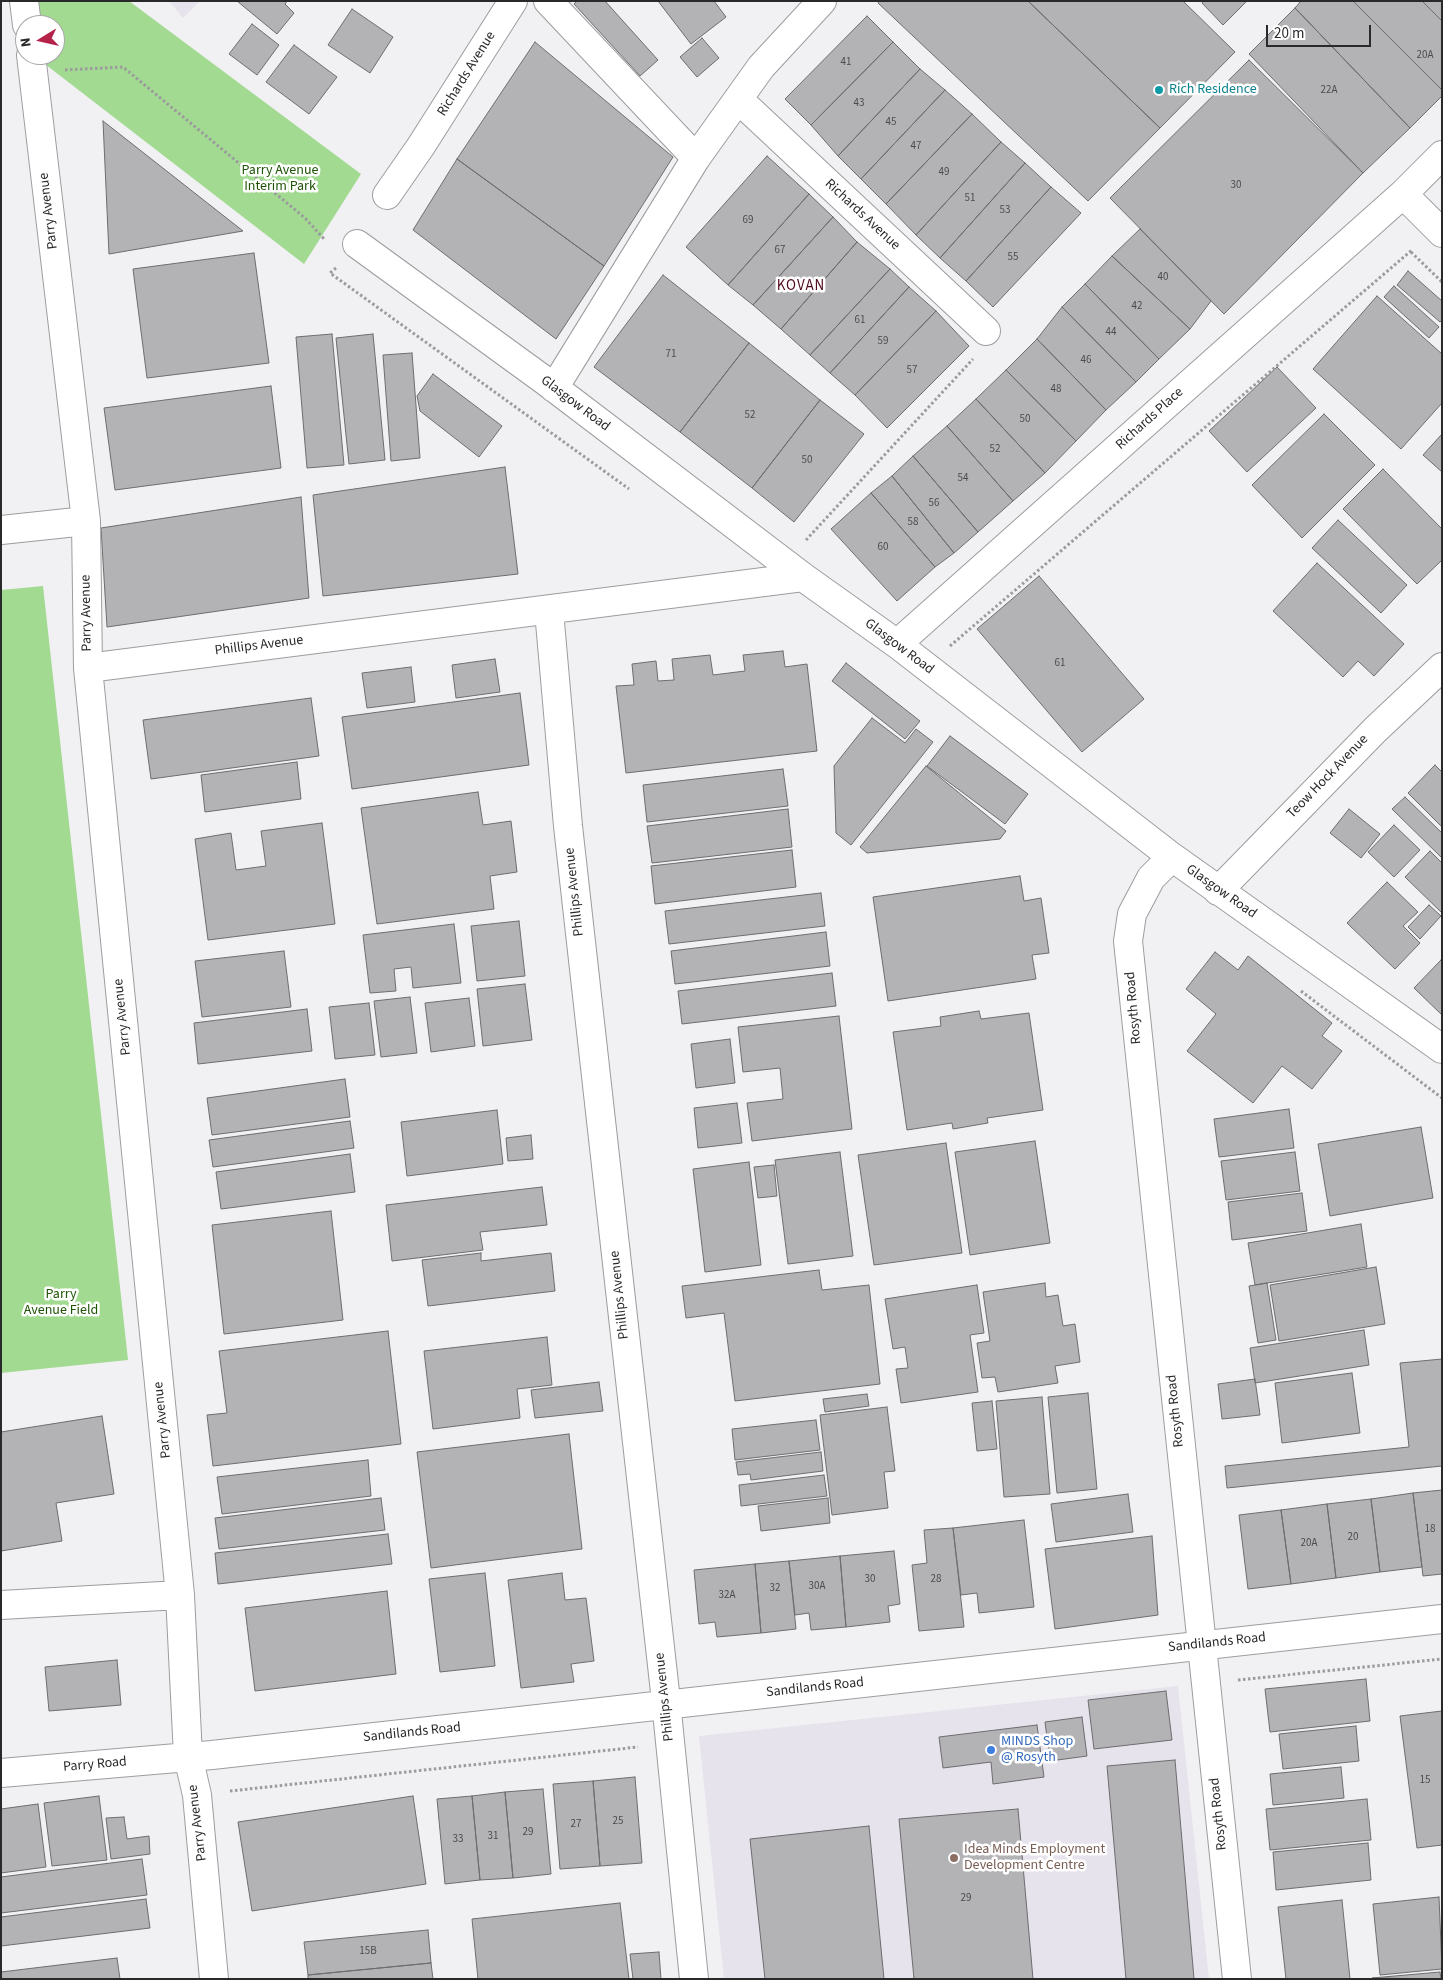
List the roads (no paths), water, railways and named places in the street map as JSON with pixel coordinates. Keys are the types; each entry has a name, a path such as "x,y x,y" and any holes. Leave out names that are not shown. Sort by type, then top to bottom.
{"street":[{"path":"24,1 26,15"},
{"name":"Richards Avenue","path":"386,195 421,146 513,1"},
{"path":"548,1 696,158"},
{"path":"554,388 696,158 761,67 822,1"},
{"name":"Parry Avenue","path":"32,65 86,521 88,668 180,1595 188,1756 197,1795 214,1979"},
{"name":"Richards Avenue","path":"738,99 986,331"},
{"name":"Richards Place","path":"898,644 1403,194 1442,155"},
{"path":"1403,194 1439,230"},
{"name":"Glasgow Road","path":"350,252 554,388 803,577 898,644 1172,857 1442,1049"},
{"path":"1,530 86,521"},
{"name":"Phillips Avenue","path":"88,668 803,577"},
{"name":"Phillips Avenue","path":"549,610 568,826 666,1705 694,1979"},
{"name":"Teow Hock Avenue","path":"1218,891 1374,730 1442,667"},
{"name":"Rosyth Road","path":"1172,857 1151,878 1147,885 1132,914 1128,941 1200,1646 1237,1979"},
{"path":"1,1605 180,1595"},
{"name":"Sandilands Road","path":"188,1756 1442,1619"},
{"name":"Parry Road","path":"1,1772 188,1756"}],"place":[{"name":"Rich Residence","path":"1159,90"},
{"name":"MINDS Shop @ Rosyth","path":"991,1750"},
{"name":"Idea Minds Employment Development Centre","path":"954,1858"}],"district":[{"name":"KOVAN","path":"801,287"}],"park label":[{"name":"Parry Avenue Interim Park","path":"280,180"},
{"name":"Parry Avenue Field","path":"61,1304"}]}
